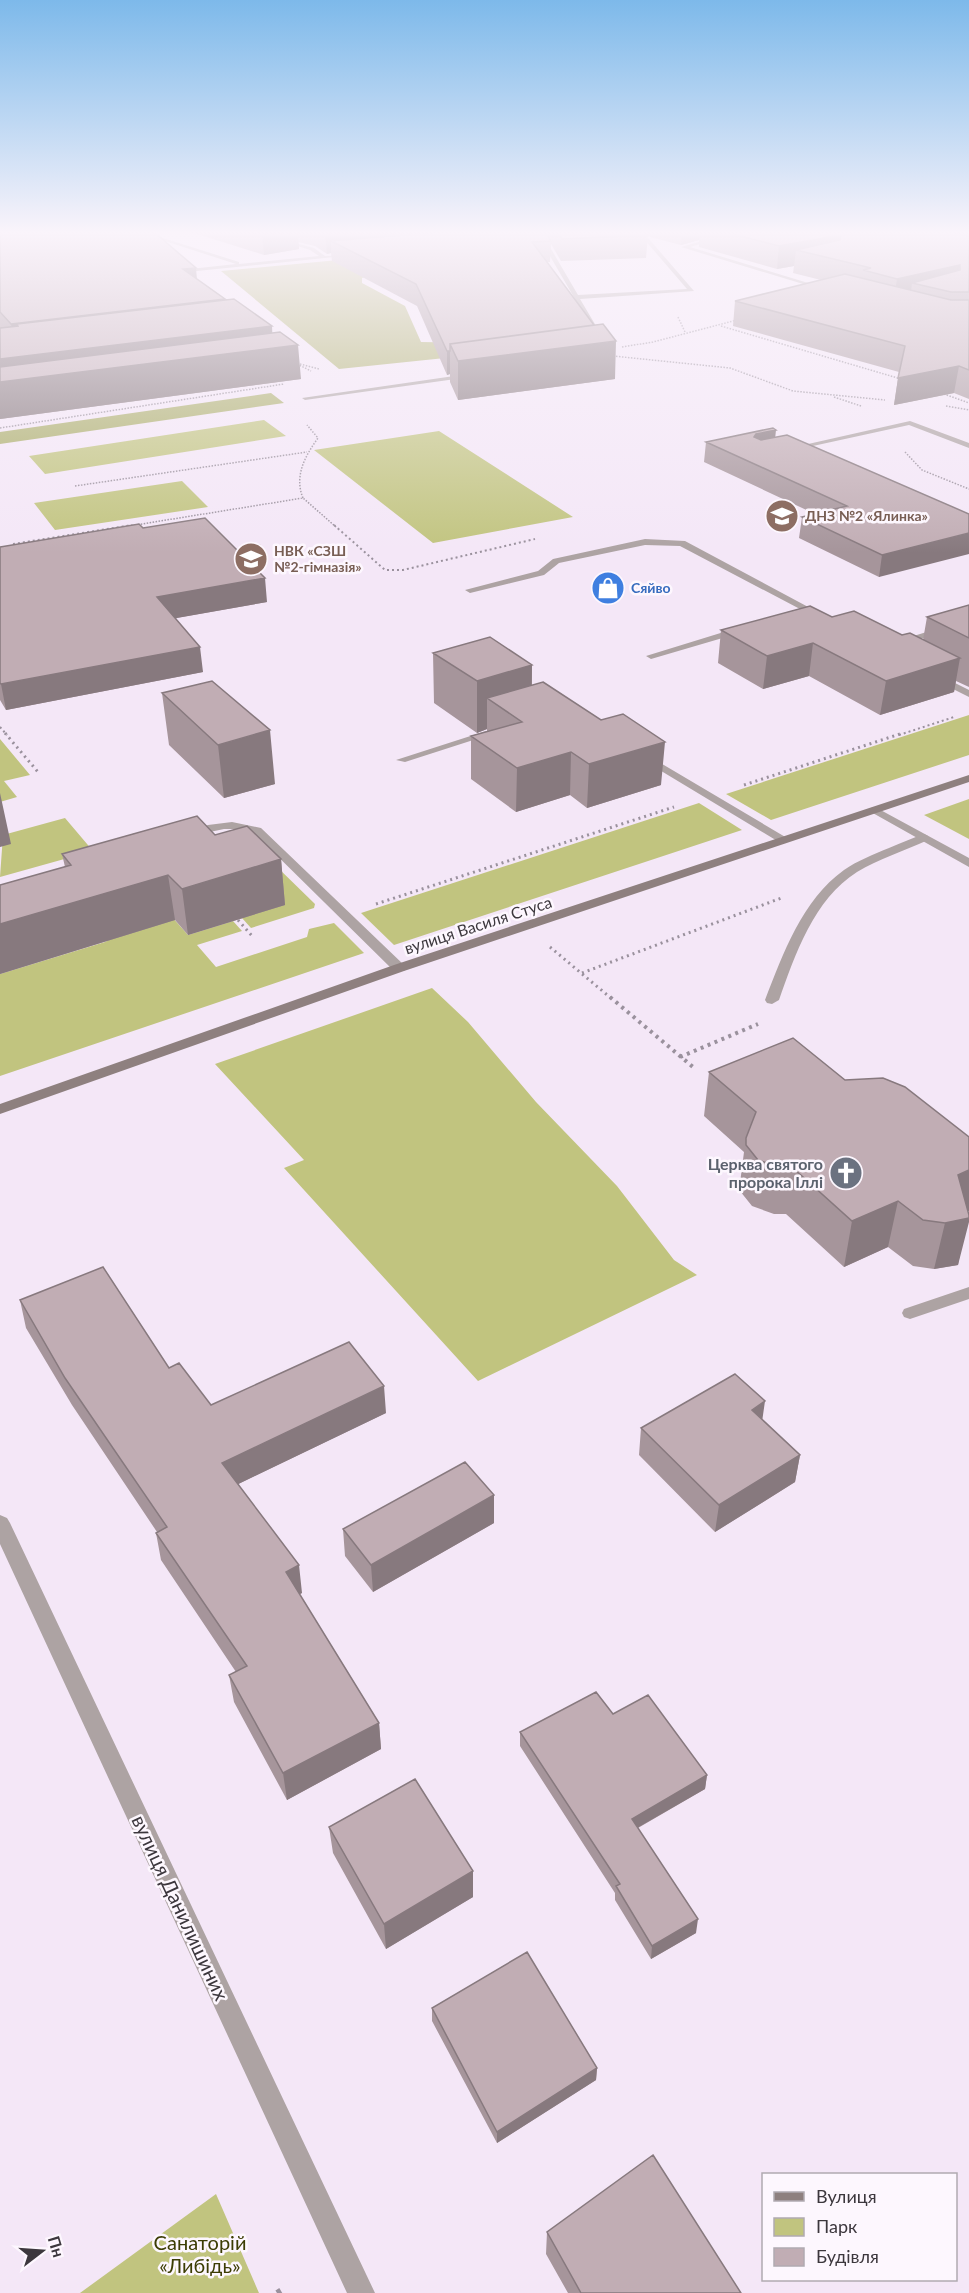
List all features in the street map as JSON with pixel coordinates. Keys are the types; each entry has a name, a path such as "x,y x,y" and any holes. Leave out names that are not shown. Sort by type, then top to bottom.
{"street":[{"path":"600,339 607,356"},
{"path":"305,398 472,375"},
{"path":"780,451 910,423 969,446"},
{"path":"470,590 541,573 556,561 645,542 663,541 682,543 830,621"},
{"path":"798,614 810,611"},
{"path":"890,644 969,621"},
{"path":"651,656 753,627"},
{"path":"929,673 969,694"},
{"path":"401,760 501,730"},
{"path":"639,753 783,840"},
{"name":"вулиця Василя Стуса","path":"0,1109 399,968 969,778"},
{"path":"875,810 969,863"},
{"path":"183,835 228,825 241,825 257,830 399,968"},
{"path":"772,1000 790,950 804,926 847,873 924,838"},
{"path":"910,1312 969,1293"},
{"name":"вулиця Данилишиних","path":"0,1523 361,2293"}],"path":[{"path":"605,348 633,346 663,339"},
{"path":"766,339 902,379"},
{"path":"781,343 792,340"},
{"path":"607,356 730,368 793,391 886,400"},
{"path":"291,361 312,372"},
{"path":"940,393 969,403"},
{"path":"942,405 969,410"},
{"path":"304,424 313,430 318,438 307,452 298,486 303,498 384,570 393,571 544,537"},
{"path":"75,486 307,452"},
{"path":"14,544 303,498"},
{"path":"343,914 958,716"},
{"path":"0,727 38,772"},
{"path":"582,973 791,894"},
{"path":"237,920 253,937"},
{"path":"548,944 693,1067"},
{"path":"680,1057 766,1021"}],"green space":[{"path":"303,339 420,339 421,342 482,343 523,350 339,369"},
{"path":"271,393 284,403 0,444 0,432"},
{"path":"264,420 286,436 45,474 29,456"},
{"path":"439,431 573,517 433,543 314,450"},
{"path":"182,481 208,507 55,530 34,503"},
{"path":"969,715 969,755 771,820 726,794"},
{"path":"0,739 30,775 4,781 17,797 0,802"},
{"path":"969,799 969,839 924,815"},
{"path":"699,803 742,830 394,945 361,913"},
{"path":"65,818 93,851 0,877 3,835"},
{"path":"274,864 315,904 314,908 251,928 242,918"},
{"path":"165,909 188,935 233,921 242,931 197,945 216,967 307,937 309,929 334,923 364,953 0,1076 0,974 105,942"},
{"path":"432,988 468,1022 536,1102 617,1186 674,1260 697,1275 478,1381 284,1168 304,1160 215,1064"},
{"name":"Санаторій «Либідь»","path":"216,2194 259,2293 80,2293"}],"building":[{"path":"0,339 165,339 0,359"},
{"path":"224,339 290,339 298,345 0,382 0,367"},
{"path":"441,339 488,339 450,344 450,351 447,351"},
{"path":"488,339 614,339 616,341 458,361 450,344"},
{"path":"879,339 969,339 969,370 959,366 898,378 905,346"},
{"path":"773,428 776,430 756,434 754,437 761,440 787,435 969,514 969,533 882,555 802,517 847,506 706,442"},
{"path":"205,518 265,578 157,597 200,647 0,683 0,547 139,524 143,528"},
{"path":"969,605 969,638 927,617"},
{"path":"810,606 832,617 854,611 902,635 910,633 960,658 886,681 813,643 767,656 721,630"},
{"path":"490,637 532,665 477,681 433,653"},
{"path":"212,681 270,730 218,745 162,693"},
{"path":"543,682 601,720 623,714 665,742 589,764 571,752 517,768 471,736 522,722 487,698"},
{"path":"197,816 215,835 247,826 281,859 182,889 168,875 0,924 0,885 71,865 62,854"},
{"path":"793,1038 845,1080 883,1078 905,1087 969,1137 969,1170 958,1175 969,1218 945,1223 923,1220 898,1201 852,1221 793,1168 781,1168 758,1160 746,1145 746,1138 756,1112 709,1072"},
{"path":"103,1267 169,1368 179,1363 211,1405 349,1342 384,1386 222,1463 299,1565 286,1572 379,1723 283,1773 229,1675 247,1666 156,1533 167,1527 65,1378 20,1300"},
{"path":"735,1374 765,1401 752,1410 800,1455 719,1505 641,1428"},
{"path":"465,1462 494,1495 371,1565 343,1529"},
{"path":"596,1692 613,1714 648,1695 707,1775 632,1819 698,1919 652,1946 616,1886 620,1884 520,1732"},
{"path":"415,1779 473,1871 384,1924 329,1827"},
{"path":"527,1952 597,2068 497,2132 432,2008"},
{"path":"653,2155 741,2293 581,2293 547,2232"}],"place":[{"name":"ДНЗ №2 «Ялинка»","path":"782,516"},
{"name":"НВК «СЗШ №2-гімназія»","path":"251,559"},
{"name":"Сяйво","path":"608,588"},
{"name":"Церква святого пророка Іллі","path":"846,1173"}]}
